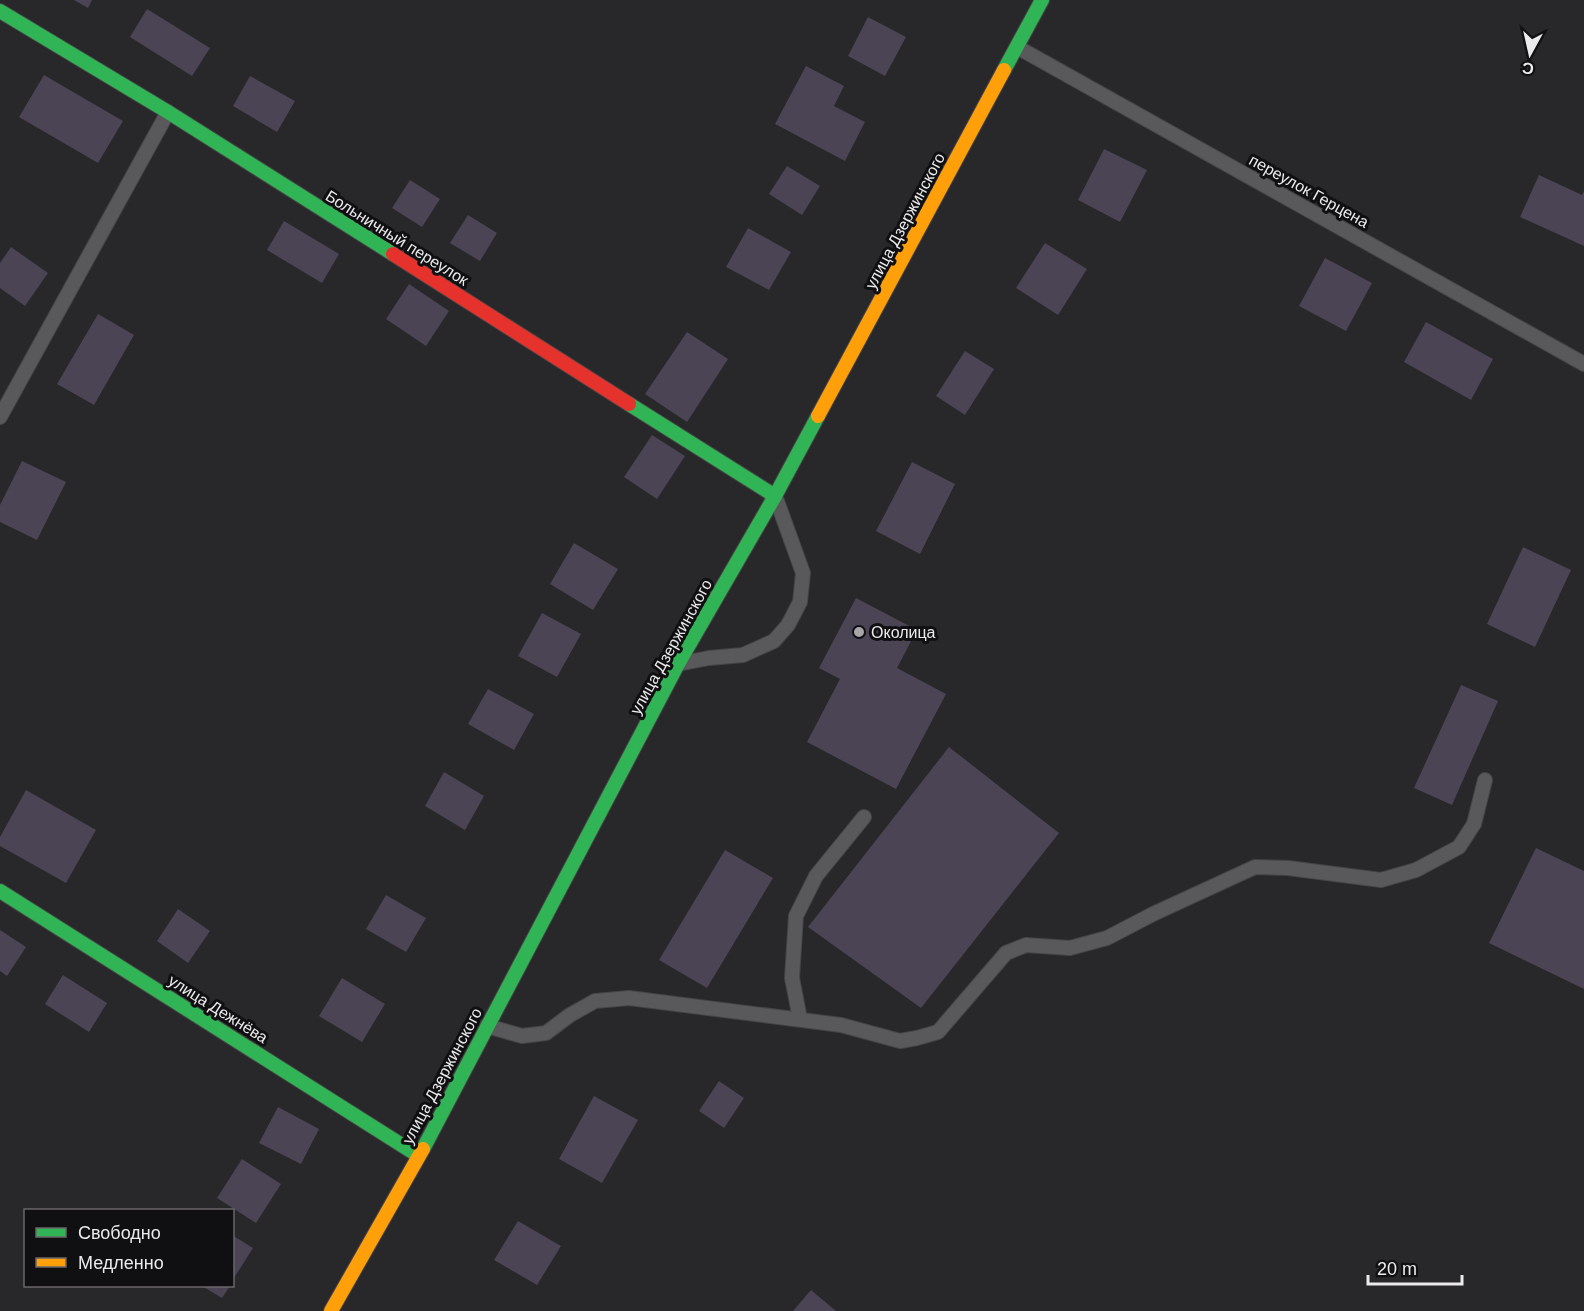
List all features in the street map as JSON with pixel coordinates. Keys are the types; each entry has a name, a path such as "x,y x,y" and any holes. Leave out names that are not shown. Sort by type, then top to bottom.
{"main road":[{"name":"улица Дзержинского","path":"331,1311 419,1155 678,664 775,496 1042,0"},
{"name":"Больничный переулок","path":"0,11 168,112 775,496"},
{"name":"улица Дежнёва","path":"0,891 419,1155"}],"lane":[{"name":"переулок Герцена","path":"1017,47 1584,364"},
{"path":"0,417 168,112"},
{"path":"678,664 743,655 774,641 788,625 800,602 803,573 775,496"},
{"path":"487,1026 522,1036 546,1033 570,1015 596,1000 628,998 841,1025 900,1041 917,1038 938,1032 1006,953 1026,945 1070,948 1107,939 1153,914 1255,867 1381,880 1416,870 1459,847 1474,824 1485,780"},
{"path":"800,1019 792,978 796,916 816,876 864,818"}],"building":[{"path":"74,0 92,0 88,8"},
{"path":"147,9 210,48 192,76 130,37"},
{"path":"868,17 906,37 885,76 848,56"},
{"path":"806,66 844,86 834,106 865,122 845,161 775,124"},
{"path":"44,75 123,121 98,163 19,117"},
{"path":"250,76 295,101 277,132 233,106"},
{"path":"1104,149 1147,170 1120,222 1078,200"},
{"path":"787,166 820,186 802,215 769,194"},
{"path":"1539,175 1582,195 1584,191 1584,246 1520,217"},
{"path":"410,180 440,199 422,227 392,208"},
{"path":"468,215 497,233 480,261 450,243"},
{"path":"284,221 339,254 322,283 267,250"},
{"path":"748,228 791,252 769,290 726,267"},
{"path":"1045,243 1087,269 1058,315 1016,288"},
{"path":"11,247 48,273 25,306 0,288 0,263"},
{"path":"1325,258 1372,283 1346,331 1299,306"},
{"path":"409,284 449,311 426,346 386,319"},
{"path":"98,314 134,335 94,405 57,384"},
{"path":"1426,322 1493,359 1471,400 1404,362"},
{"path":"687,332 728,359 687,422 645,394"},
{"path":"965,351 994,369 965,415 936,396"},
{"path":"652,435 685,456 657,499 624,477"},
{"path":"22,461 66,482 37,540 0,522 0,505"},
{"path":"912,462 955,484 920,554 876,531"},
{"path":"574,543 618,569 593,610 550,584"},
{"path":"1523,547 1571,570 1535,647 1487,624"},
{"path":"856,598 917,630 897,668 946,694 896,789 807,742 840,679 819,668"},
{"path":"542,613 581,634 557,677 518,656"},
{"path":"1461,685 1498,701 1452,805 1414,788"},
{"path":"488,689 534,714 514,750 468,724"},
{"path":"949,747 1059,833 921,1008 808,927"},
{"path":"444,772 484,796 465,830 425,806"},
{"path":"26,790 96,830 66,883 0,846 0,837"},
{"path":"1536,848 1584,871 1584,989 1489,943"},
{"path":"725,850 773,878 707,988 659,960"},
{"path":"386,895 426,918 406,952 366,929"},
{"path":"178,909 210,931 188,963 157,941"},
{"path":"0,930 26,947 7,976 0,971"},
{"path":"63,975 107,1003 89,1032 45,1004"},
{"path":"342,978 385,1004 362,1042 319,1016"},
{"path":"719,1081 744,1098 724,1128 699,1111"},
{"path":"594,1096 638,1120 602,1183 559,1159"},
{"path":"278,1107 319,1129 301,1164 259,1143"},
{"path":"242,1159 281,1184 256,1223 217,1198"},
{"path":"518,1221 561,1246 537,1285 494,1260"},
{"path":"234,1236 253,1248 234,1278"},
{"path":"204,1287 229,1287 222,1298"},
{"path":"811,1290 836,1311 793,1311"}],"traffic: fast":[{"path":"1004,70 1042,0"},
{"path":"0,11 168,112 393,254"},
{"path":"629,404 775,496"},
{"path":"423,1149 678,664 775,496 818,416"},
{"path":"0,891 419,1156"}],"traffic: slow":[{"path":"818,416 1004,70"},
{"path":"331,1311 423,1149"}],"traffic: jam":[{"path":"393,254 629,404"}],"place":[{"name":"Околица","path":"859,632"}]}
